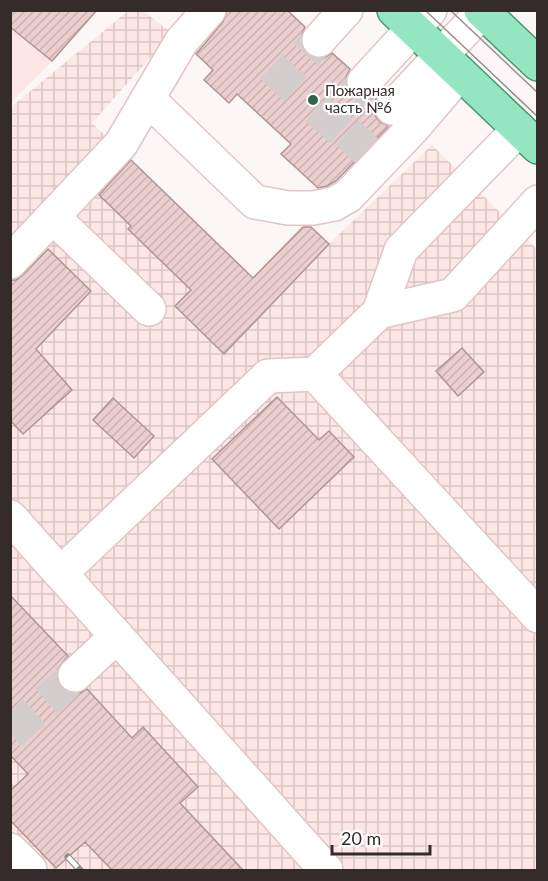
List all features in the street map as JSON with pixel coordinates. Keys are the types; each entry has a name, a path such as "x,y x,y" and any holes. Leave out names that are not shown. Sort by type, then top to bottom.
{"main road":[{"path":"474,11 537,64"},
{"path":"422,31 528,138"}],"lane":[{"path":"10,262 121,144 181,42 209,10"},
{"path":"317,27 346,10"},
{"path":"422,31 372,89 422,31 474,11"},
{"path":"148,99 255,202 288,208 313,208 334,204 348,196 413,128 422,31"},
{"path":"61,573 268,376 315,374 379,312 401,250 468,182 528,138"},
{"path":"379,312 453,295 537,202"},
{"path":"53,217 149,309"},
{"path":"315,374 537,616"},
{"path":"10,517 326,870"},
{"path":"75,675 117,636"},
{"path":"10,850 30,870"}],"shaded area":[{"path":"11,11 97,11 11,103"},
{"path":"128,11 143,11 172,33 92,123 253,278 307,223 329,244 432,145 537,249 537,870 11,870 10,108"}],"building":[{"path":"10,10 97,10 52,61 10,27"},
{"name":"Пожарная часть №6","path":"227,10 287,10 305,27 301,37 301,46 306,53 316,58 324,58 332,53 350,69 346,77 346,87 352,96 361,100 369,100 378,95 374,104 374,114 380,122 389,126 336,181 318,188 281,154 291,144 237,94 229,103 204,80 213,70 196,54 223,22"},
{"path":"131,160 253,278 303,227 311,227 329,244 224,354 175,306 191,290 128,229 131,226 99,195"},
{"path":"48,249 91,291 36,349 72,390 23,434 10,420 10,280 16,280 23,275"},
{"path":"462,348 484,372 458,396 436,371"},
{"path":"277,397 319,440 329,431 354,457 279,529 212,459"},
{"path":"113,398 154,436 134,458 93,420"},
{"path":"10,595 68,656 57,670 57,680 61,687 70,693 80,693 87,689 132,738 143,727 198,787 180,803 243,870 112,870 85,842 56,868 10,820 10,791 28,774 10,755"}],"tunnel":[{"path":"272,90 319,40"},
{"path":"318,132 364,82"},
{"path":"348,156 392,108"},
{"path":"10,734 75,675"}],"tram line":[{"path":"425,10 538,117"},
{"path":"450,10 538,93"}],"railway":[{"path":"68,857 80,870"}],"place":[{"name":"Пожарная часть №6","path":"313,100"}]}
